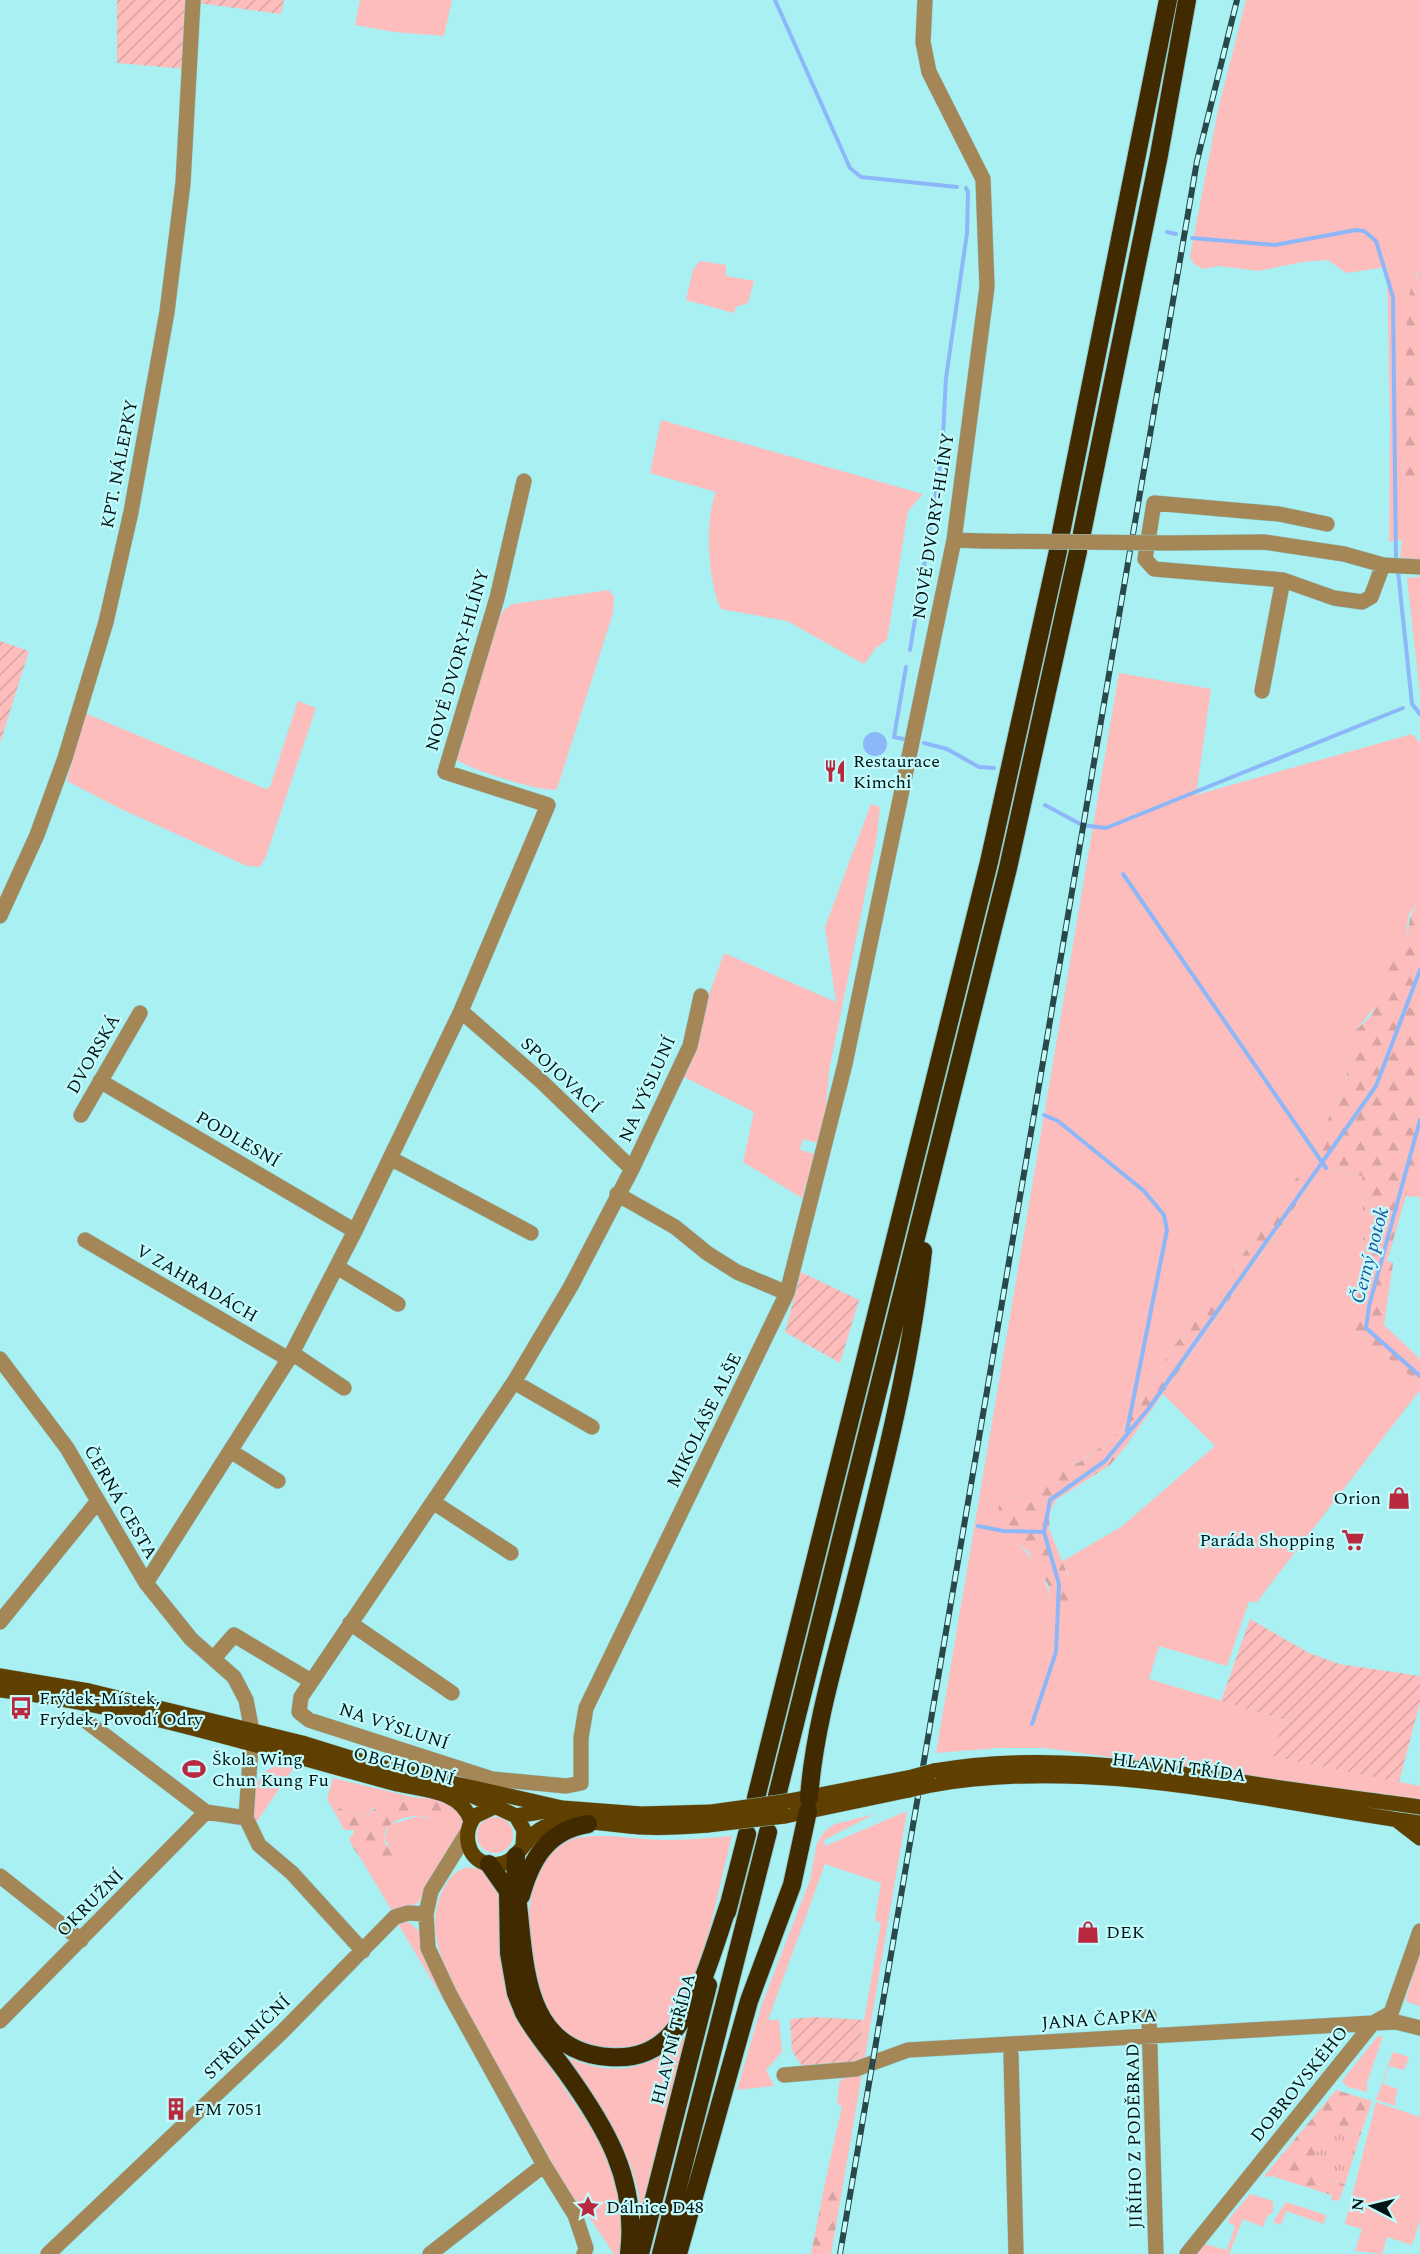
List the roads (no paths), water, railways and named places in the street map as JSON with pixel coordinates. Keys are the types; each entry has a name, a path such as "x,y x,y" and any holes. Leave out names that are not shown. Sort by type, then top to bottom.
{"highway":[{"path":"756,1798 989,862 1060,542 1168,0"},
{"path":"784,1804 931,1179 1008,867 1080,542 1159,155 1187,0"},
{"path":"678,2254 748,2001 792,1885 809,1804 815,1740 885,1464 905,1372 921,1274 931,1179"},
{"path":"519,1919 521,1895 538,1853 550,1839 562,1831 588,1824"},
{"path":"661,2254 768,1832"},
{"name":"HLAVNÍ TŘÍDA","path":"640,2254 747,1834"},
{"path":"519,1851 515,1884 529,1990 536,2008 550,2029 564,2043 579,2051 625,2058 645,2053 656,2046 681,2022 697,1989 730,1900"},
{"path":"483,1862 508,1891 509,1953 516,1993 524,2013 601,2124 625,2176 631,2208 629,2254"}],"main road":[{"name":"OBCHODNÍ","path":"0,1676 89,1691 448,1795 464,1807 469,1827"},
{"name":"OBCHODNÍ","path":"0,1690 66,1699 433,1779"},
{"name":"HLAVNÍ TŘÍDA","path":"932,1778 998,1762 1062,1762 1178,1773 1420,1807"},
{"name":"HLAVNÍ TŘÍDA","path":"932,1778 1060,1775 1174,1786 1420,1822"},
{"path":"494,1807 480,1811 469,1827 467,1843 483,1862 504,1864 536,1831 548,1826 588,1824 641,1827 710,1819 784,1804 809,1804 932,1778"},
{"path":"433,1779 562,1808 710,1819"},
{"path":"433,1779 516,1816 524,1830 519,1851"},
{"path":"516,1816 562,1808"},
{"path":"1395,1819 1420,1838"}],"street":[{"name":"KPT. NÁLEPKY","path":"0,916 37,836 65,758 106,622 131,512 167,312 181,195 194,0"},
{"name":"NOVÉ DVORY-HLÍNY","path":"845,1064 954,540 987,287 983,179 929,72 922,42 925,0"},
{"name":"NOVÉ DVORY-HLÍNY","path":"461,1011 548,805 445,772 497,598 524,481"},
{"path":"1328,524 1279,514 1154,503 1145,559 1154,569 1283,580 1334,598 1362,602 1371,597 1392,566"},
{"path":"954,540 1264,542 1344,554 1392,566 1420,567"},
{"path":"1262,691 1283,580"},
{"name":"NA VÝSLUNÍ","path":"581,1784 566,1786 492,1779 309,1720 299,1712 298,1707 311,1681 514,1382 572,1286 617,1194 632,1169 690,1046 701,996"},
{"path":"146,1583 232,1452 290,1357 355,1231 461,1011"},
{"name":"SPOJOVACÍ","path":"461,1011 541,1081 632,1169"},
{"name":"DVORSKÁ","path":"81,1115 140,1013"},
{"name":"MIKOLÁŠE ALŠE","path":"581,1784 581,1738 586,1708 787,1293 845,1064"},
{"name":"PODLESNÍ","path":"100,1081 355,1231"},
{"path":"390,1158 531,1233"},
{"path":"617,1194 675,1227 707,1253 737,1272 787,1293"},
{"name":"V ZAHRADÁCH","path":"85,1240 285,1357 298,1357 344,1388"},
{"path":"337,1267 398,1304"},
{"name":"ČERNÁ CESTA","path":"0,1359 67,1448 146,1583 191,1639 234,1677 246,1700 251,1738 246,1818 259,1845 292,1872 363,1951"},
{"path":"514,1382 592,1427"},
{"path":"232,1452 278,1481"},
{"path":"0,1622 98,1501"},
{"path":"433,1502 511,1553"},
{"path":"350,1623 452,1693"},
{"path":"214,1658 234,1635 311,1681"},
{"path":"86,1722 206,1812 246,1818"},
{"name":"OKRUŽNÍ","path":"0,2021 206,1812"},
{"path":"469,1827 431,1891 426,1914 426,1940 432,1959 544,2165 580,2224 586,2248 584,2254"},
{"path":"441,1873 465,1860 483,1862"},
{"path":"0,1876 81,1940"},
{"name":"STŘELNIČNÍ","path":"48,2254 282,2032 395,1917 408,1913 426,1914"},
{"name":"DOBROVSKÉHO","path":"1189,2253 1371,2026 1391,2013 1420,1931"},
{"name":"JIŘÍHO Z PODĚBRAD","path":"1149,2016 1156,2254"},
{"name":"JANA ČAPKA","path":"784,2075 856,2069 908,2050 1151,2034 1371,2026 1396,2022 1420,2028"},
{"path":"1011,2055 1016,2254"},
{"path":"430,2254 544,2165"}],"water":[{"path":"875,732 884,735 887,744 884,753 875,756 866,753 863,744 866,735"}],"waterway":[{"path":"775,0 850,168 861,177 957,187"},
{"path":"910,650 942,455 946,378 967,233 968,192 966,188"},
{"path":"1192,238 1275,245 1356,230 1364,231 1376,241 1393,297 1396,561"},
{"path":"1167,232 1176,234"},
{"path":"1398,571 1412,704 1420,714"},
{"path":"906,667 894,737 908,740"},
{"path":"1045,805 1082,825 1106,828 1403,708"},
{"path":"924,743 947,749 979,767 994,768"},
{"path":"1123,874 1326,1168"},
{"path":"1032,1724 1056,1652 1059,1584 1044,1532 1050,1500 1105,1461 1149,1408 1376,1086 1420,970"},
{"path":"1044,1115 1058,1121 1144,1191 1164,1215 1167,1230 1127,1431"},
{"name":"Černý potok","path":"1420,1120 1369,1306 1366,1328 1420,1376"},
{"path":"978,1526 1004,1531 1044,1532"}],"railway":[{"path":"1133,534 1197,161 1237,0"},
{"path":"840,2254 1130,551"}],"place":[{"name":"Restaurace Kimchi","path":"835,771"},
{"name":"Orion","path":"1399,1498"},
{"name":"Paráda Shopping","path":"1353,1540"},
{"name":"Frýdek-Místek, Frýdek, Povodí Odry","path":"21,1708"},
{"name":"Škola Wing Chun Kung Fu","path":"194,1769"},
{"name":"DEK","path":"1088,1932"},
{"name":"FM 7051","path":"176,2109"},
{"name":"Dálnice D48","path":"588,2207"}]}
